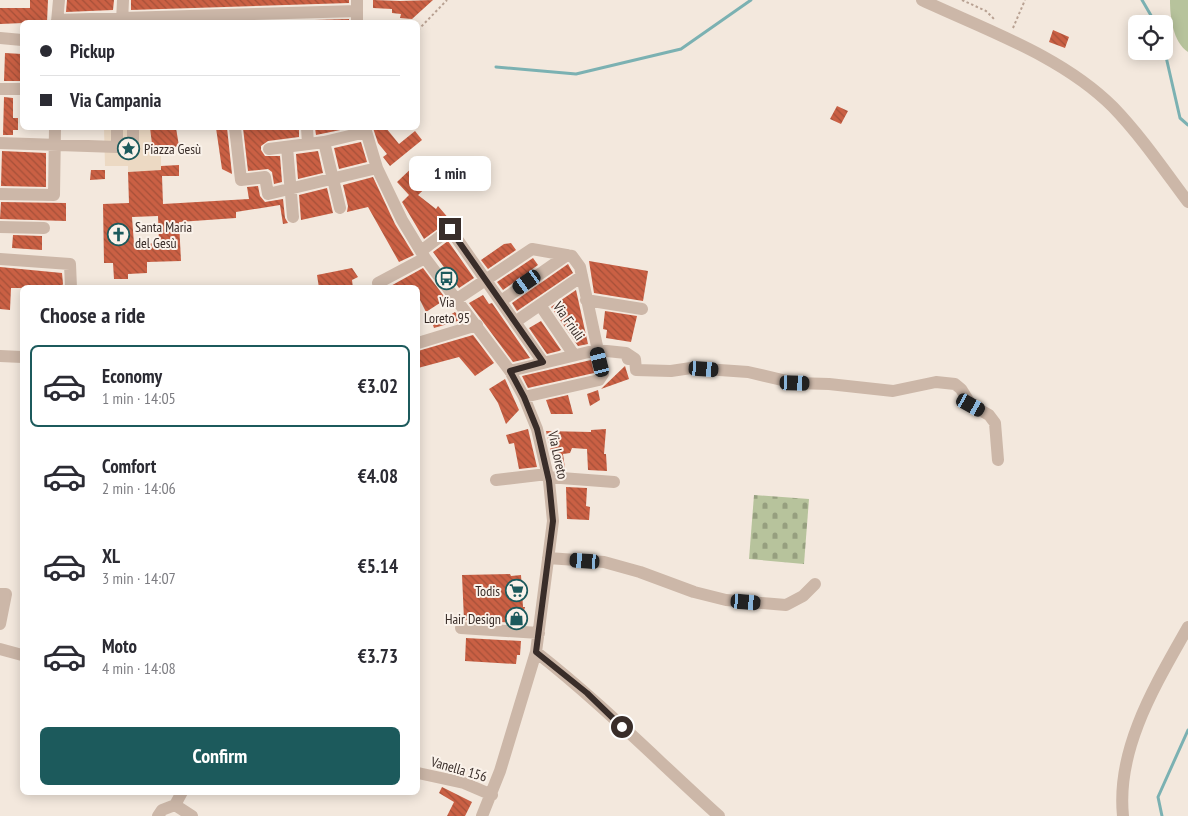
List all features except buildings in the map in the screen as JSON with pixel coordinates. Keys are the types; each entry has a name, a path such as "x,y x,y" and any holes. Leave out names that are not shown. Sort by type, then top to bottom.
{"street":[{"path":"57,20 59,0"},
{"path":"122,20 123,0"},
{"path":"922,0 1037,54 1079,79 1112,106 1128,124 1188,202"},
{"path":"146,20 357,11"},
{"path":"0,38 20,40"},
{"path":"0,89 20,89"},
{"path":"0,194 54,195 55,130"},
{"path":"116,147 117,130"},
{"path":"0,143 133,147 133,130"},
{"path":"235,130 241,180 265,177 268,194 377,168"},
{"path":"307,130 308,144"},
{"path":"270,149 324,142 365,130"},
{"name":"Via Loreto","path":"365,130 377,168 402,220 423,255 510,371 524,397 537,429 547,475 553,521 536,652 500,771 482,816"},
{"path":"324,142 340,208"},
{"path":"287,147 293,217"},
{"path":"0,227 44,228"},
{"path":"378,283 423,255 450,229 543,362"},
{"path":"457,299 532,249 572,256 580,267 603,374 599,380 524,397"},
{"path":"501,301 567,255"},
{"path":"0,259 70,264 71,285"},
{"path":"515,322 582,276"},
{"path":"586,300 642,309"},
{"name":"Via Friuli","path":"540,305 574,355"},
{"path":"420,342 477,325"},
{"path":"510,371 597,350 626,353 635,359 636,370 671,371 691,368 748,372 795,383 829,384 893,391 936,382 955,384 961,389 971,405 989,415 995,423 998,460"},
{"path":"626,353 631,374"},
{"path":"0,356 20,357"},
{"path":"496,480 547,475 614,482"},
{"path":"548,558 604,562 640,572 694,592 726,600 786,605 803,596 815,584"},
{"path":"0,594 6,594 0,624"},
{"path":"1123,816 1124,770 1134,735 1158,680 1188,627"},
{"path":"461,628 538,632"},
{"path":"0,649 20,654"},
{"path":"536,652 587,693 719,816"},
{"name":"Vanella 156","path":"420,773 464,783 492,795"},
{"path":"158,816 162,810 175,805 180,795"},
{"path":"175,805 192,816"}],"path":[{"path":"420,28 447,0"},
{"path":"962,0 986,11 996,20"},
{"path":"1007,27 1012,29 1025,0"}],"green space":[{"path":"1170,0 1188,0 1188,52 1183,48 1176,36 1173,29 1173,15 1171,14"},
{"path":"754,495 809,499 804,564 749,559"}],"shaded area":[{"name":"Piazza Gesù","path":"104,130 150,130 153,156 161,155 161,170 128,172 128,166 105,166"}],"waterway":[{"path":"496,67 576,74 681,49 751,0"},
{"path":"1142,0 1151,15"},
{"path":"1167,60 1180,118 1188,125"},
{"path":"1162,816 1158,797 1188,730"}],"place":[{"name":"Piazza Gesù","path":"128,149"},
{"name":"Santa Maria del Gesù","path":"119,235"},
{"name":"Via Loreto 95","path":"447,279"},
{"name":"Todis","path":"516,591"},
{"name":"Hair Design","path":"517,619"}],"route":[{"path":"450,229 543,362 510,371 524,397 537,429 549,481 553,521 536,652 587,693 622,727"}]}
